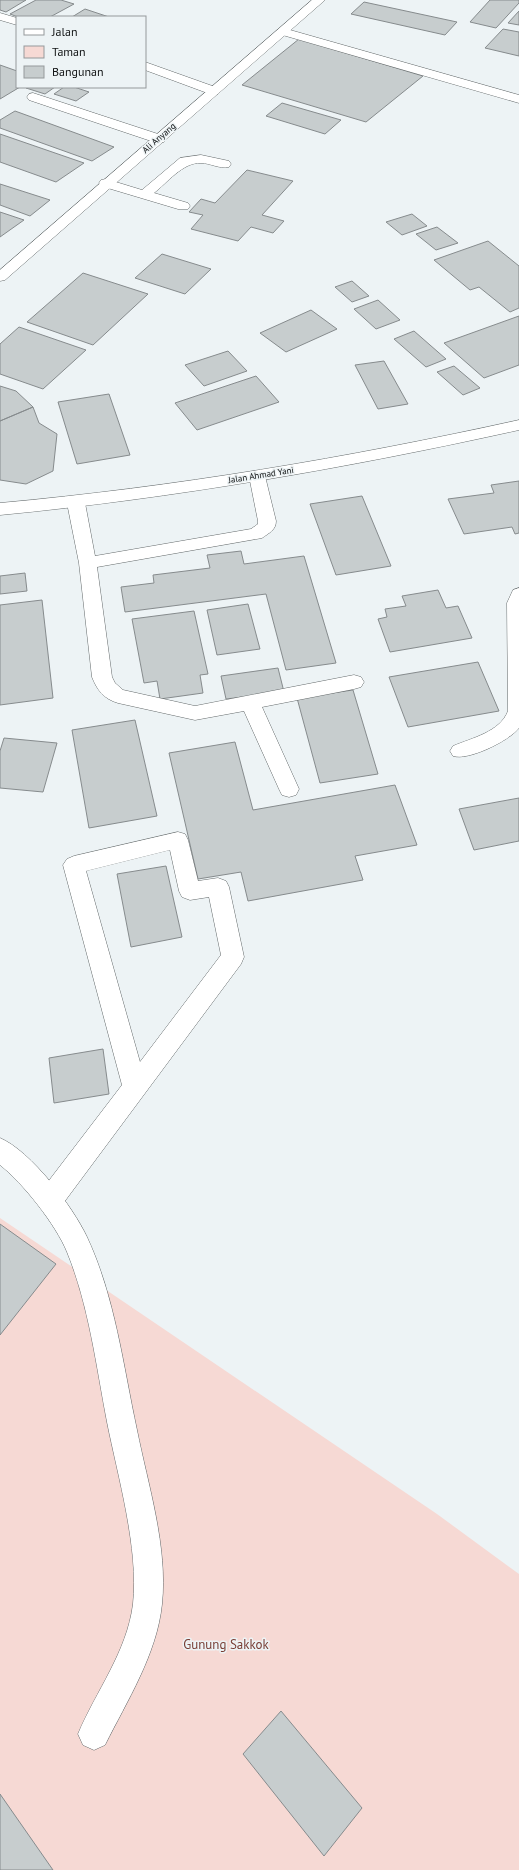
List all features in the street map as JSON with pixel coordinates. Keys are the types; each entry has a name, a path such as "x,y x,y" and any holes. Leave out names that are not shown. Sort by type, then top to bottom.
{"street":[{"name":"Ali Anyang","path":"2,272 159,139 319,0"},
{"path":"0,16 16,22"},
{"path":"283,32 519,99"},
{"path":"146,66 214,91"},
{"path":"33,97 159,139"},
{"path":"145,194 185,161 201,159 224,164"},
{"path":"106,183 183,206"},
{"name":"Jalan Ahmad Yani","path":"0,509 76,503 138,495 257,476 435,444 519,425"},
{"path":"88,563 256,534 262,531 267,526 267,521 257,476"},
{"path":"76,503 88,563 102,677 104,685 109,692 118,696 195,713 354,682"},
{"path":"460,751 503,732 516,720 518,711 516,603 519,594"},
{"path":"250,702 289,789"},
{"path":"50,1200 135,1088 233,957 218,887 190,891 178,840 74,865 135,1088"},
{"path":"0,1150 13,1160 50,1200 76,1244 96,1294 145,1538 148,1577 146,1613 139,1643 94,1734"}],"green space":[{"name":"Gunung Sakkok","path":"0,1218 437,1514 519,1574 519,1870 0,1870"}],"building":[{"path":"0,0 26,0 6,12 0,10"},
{"path":"36,0 61,0 74,4 52,16 16,16 10,14"},
{"path":"490,0 519,0 519,3 496,28 470,22"},
{"path":"364,2 457,22 445,35 351,14"},
{"path":"85,9 106,16 74,16"},
{"path":"519,11 519,25 508,23"},
{"path":"503,29 519,32 519,56 485,48"},
{"path":"299,39 423,76 366,122 242,85"},
{"path":"0,65 16,71 16,88 18,88 0,99"},
{"path":"26,88 54,88 45,94"},
{"path":"63,88 77,88 89,92 76,101 54,94"},
{"path":"282,103 341,120 325,134 266,116"},
{"path":"15,111 114,147 92,161 0,128 0,120"},
{"path":"0,134 84,163 56,182 0,162"},
{"path":"247,170 293,181 262,215 284,221 273,233 251,227 238,241 191,229 203,215 189,212 201,199 215,203"},
{"path":"0,184 50,200 30,216 0,205"},
{"path":"0,212 24,220 0,237"},
{"path":"412,214 427,226 402,235 386,222"},
{"path":"437,227 458,243 436,250 416,234"},
{"path":"488,241 519,266 519,308 510,312 479,287 470,290 434,260"},
{"path":"162,254 211,269 185,294 135,278"},
{"path":"83,273 148,294 93,345 27,322"},
{"path":"352,281 369,296 352,302 335,287"},
{"path":"378,300 400,320 376,329 354,309"},
{"path":"311,310 337,329 286,352 260,333"},
{"path":"519,316 519,365 484,378 444,343"},
{"path":"19,327 86,350 43,389 0,374 0,344"},
{"path":"414,331 446,359 426,367 394,339"},
{"path":"228,351 247,371 204,386 185,365"},
{"path":"384,361 408,404 378,409 355,365"},
{"path":"454,366 480,388 463,395 437,372"},
{"path":"256,376 279,402 197,430 175,403"},
{"path":"0,386 16,391 33,407 0,421"},
{"path":"109,394 130,455 77,464 58,402"},
{"path":"33,407 39,423 57,434 53,471 26,484 0,480 0,421"},
{"path":"519,481 519,533 515,534 512,527 464,534 448,499 494,493 491,485"},
{"path":"362,496 391,566 336,575 310,504"},
{"path":"241,551 244,564 304,556 336,663 286,670 266,594 125,612 121,587 154,583 153,575 210,568 207,555"},
{"path":"25,573 27,591 0,594 0,576"},
{"path":"438,590 446,608 458,606 472,638 390,652 378,619 387,617 385,609 406,606 402,596"},
{"path":"42,600 53,698 0,705 0,605"},
{"path":"248,604 260,649 217,655 207,610"},
{"path":"194,611 208,674 200,675 203,693 160,699 157,681 144,683 132,619"},
{"path":"478,662 499,711 408,727 389,677"},
{"path":"278,668 284,692 226,699 221,676"},
{"path":"353,690 378,774 320,783 297,698"},
{"path":"135,720 157,816 89,828 72,730"},
{"path":"4,738 57,743 43,792 0,788 0,751"},
{"path":"235,742 253,810 395,785 417,845 355,856 363,880 248,901 241,872 198,879 169,753"},
{"path":"519,798 519,841 474,850 459,809"},
{"path":"166,866 182,937 131,947 117,874"},
{"path":"103,1049 109,1094 54,1103 49,1058"},
{"path":"0,1224 56,1264 0,1335"},
{"path":"281,1711 362,1808 324,1856 243,1754"},
{"path":"0,1794 53,1870 0,1870"}]}
